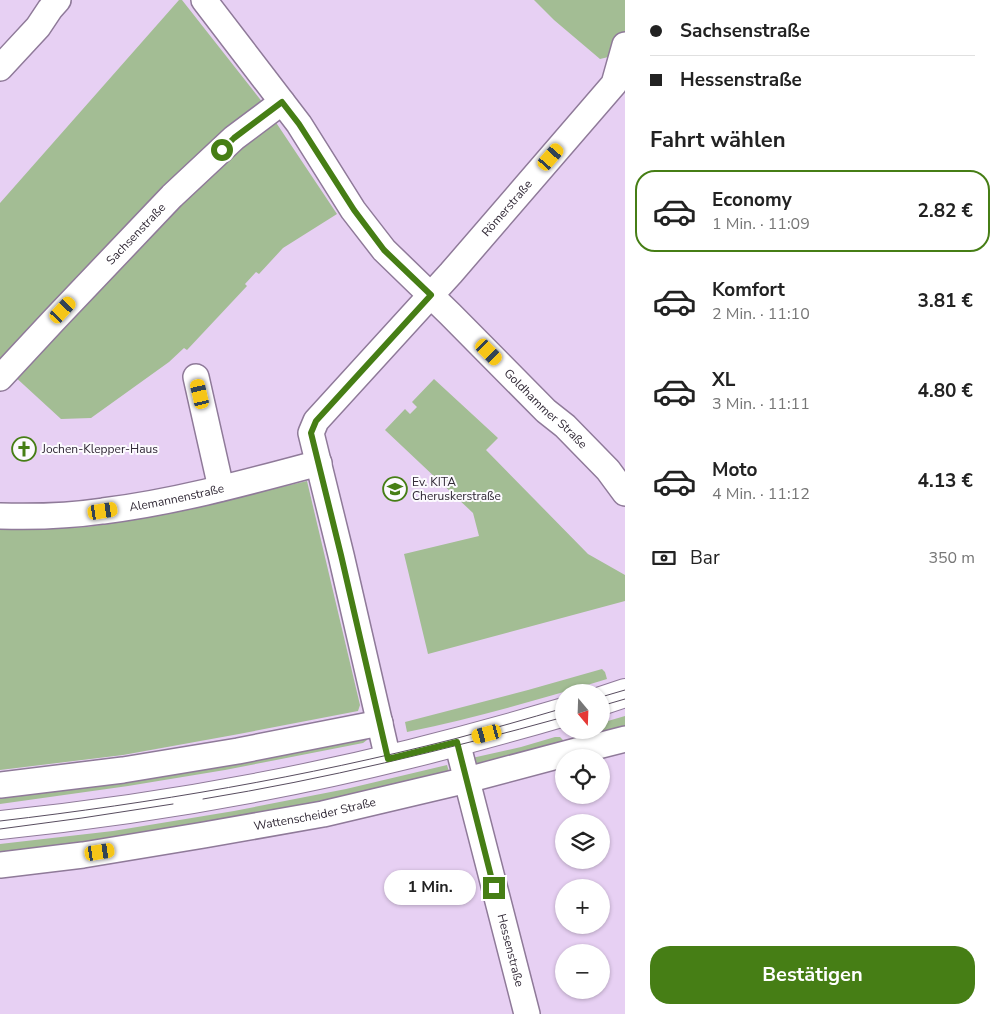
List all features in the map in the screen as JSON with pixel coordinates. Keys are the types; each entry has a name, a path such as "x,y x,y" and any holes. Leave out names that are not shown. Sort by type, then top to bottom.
{"main road":[{"path":"610,698 625,694"},
{"path":"0,825 124,809 230,792 388,759 555,715"}],"street":[{"path":"0,68 38,27 58,0"},
{"name":"Goldhammer Straße","path":"204,0 299,124 354,210 384,250 546,411 565,426 608,470 625,493"},
{"name":"Römerstraße","path":"388,759 311,433 316,421 431,295 614,84 625,45"},
{"name":"Sachsenstraße","path":"0,378 172,196 234,138 282,102"},
{"path":"196,377 221,488"},
{"name":"Alemannenstraße","path":"0,516 58,515 103,511 188,496 319,463"},
{"path":"0,785 123,770 238,751 380,723"},
{"name":"Wattenscheider Straße","path":"0,865 83,855 323,814 467,780 574,740 594,747 625,739"},
{"name":"Hessenstraße","path":"457,742 526,1014"}],"green space":[{"path":"179,0 182,0 263,103 337,214 283,248 259,274 256,272 245,284 247,286 187,350 184,348 169,362 91,418 61,419 0,363 0,203"},
{"path":"534,0 625,0 625,53 600,59 554,20"},
{"path":"434,379 498,438 486,450 588,554 625,575 625,601 428,654 404,554 479,536 473,513 385,430 405,409 410,414 417,407 412,402"},
{"path":"307,481 360,705 358,711 123,755 0,770 0,528 87,527 172,513"},
{"path":"602,669 607,679 590,684 555,684 555,695 458,721 407,732 405,722"},
{"path":"625,716 625,733 610,736 610,720"},
{"path":"367,736 367,740 363,743 225,770 0,804 0,793"},
{"path":"555,737 555,739 563,740 563,744 475,769 472,758"},
{"path":"584,739 598,739 585,742"},
{"path":"447,765 450,775 237,821 0,855 0,844 113,831 234,811 346,789"}],"tram line":[{"path":"610,694 625,690"},
{"path":"610,703 625,699"},
{"path":"0,821 115,806 285,777 398,753 555,711"},
{"path":"203,799 385,763 555,719"},
{"path":"0,829 173,804"}],"place":[{"name":"Jochen-Klepper-Haus","path":"24,449"},
{"name":"Ev. KITA Cheruskerstraße","path":"395,489"}],"route":[{"path":"222,150 234,138 282,102 299,124 354,210 384,250 431,295 316,421 311,433 388,759 457,742 494,888"}]}
